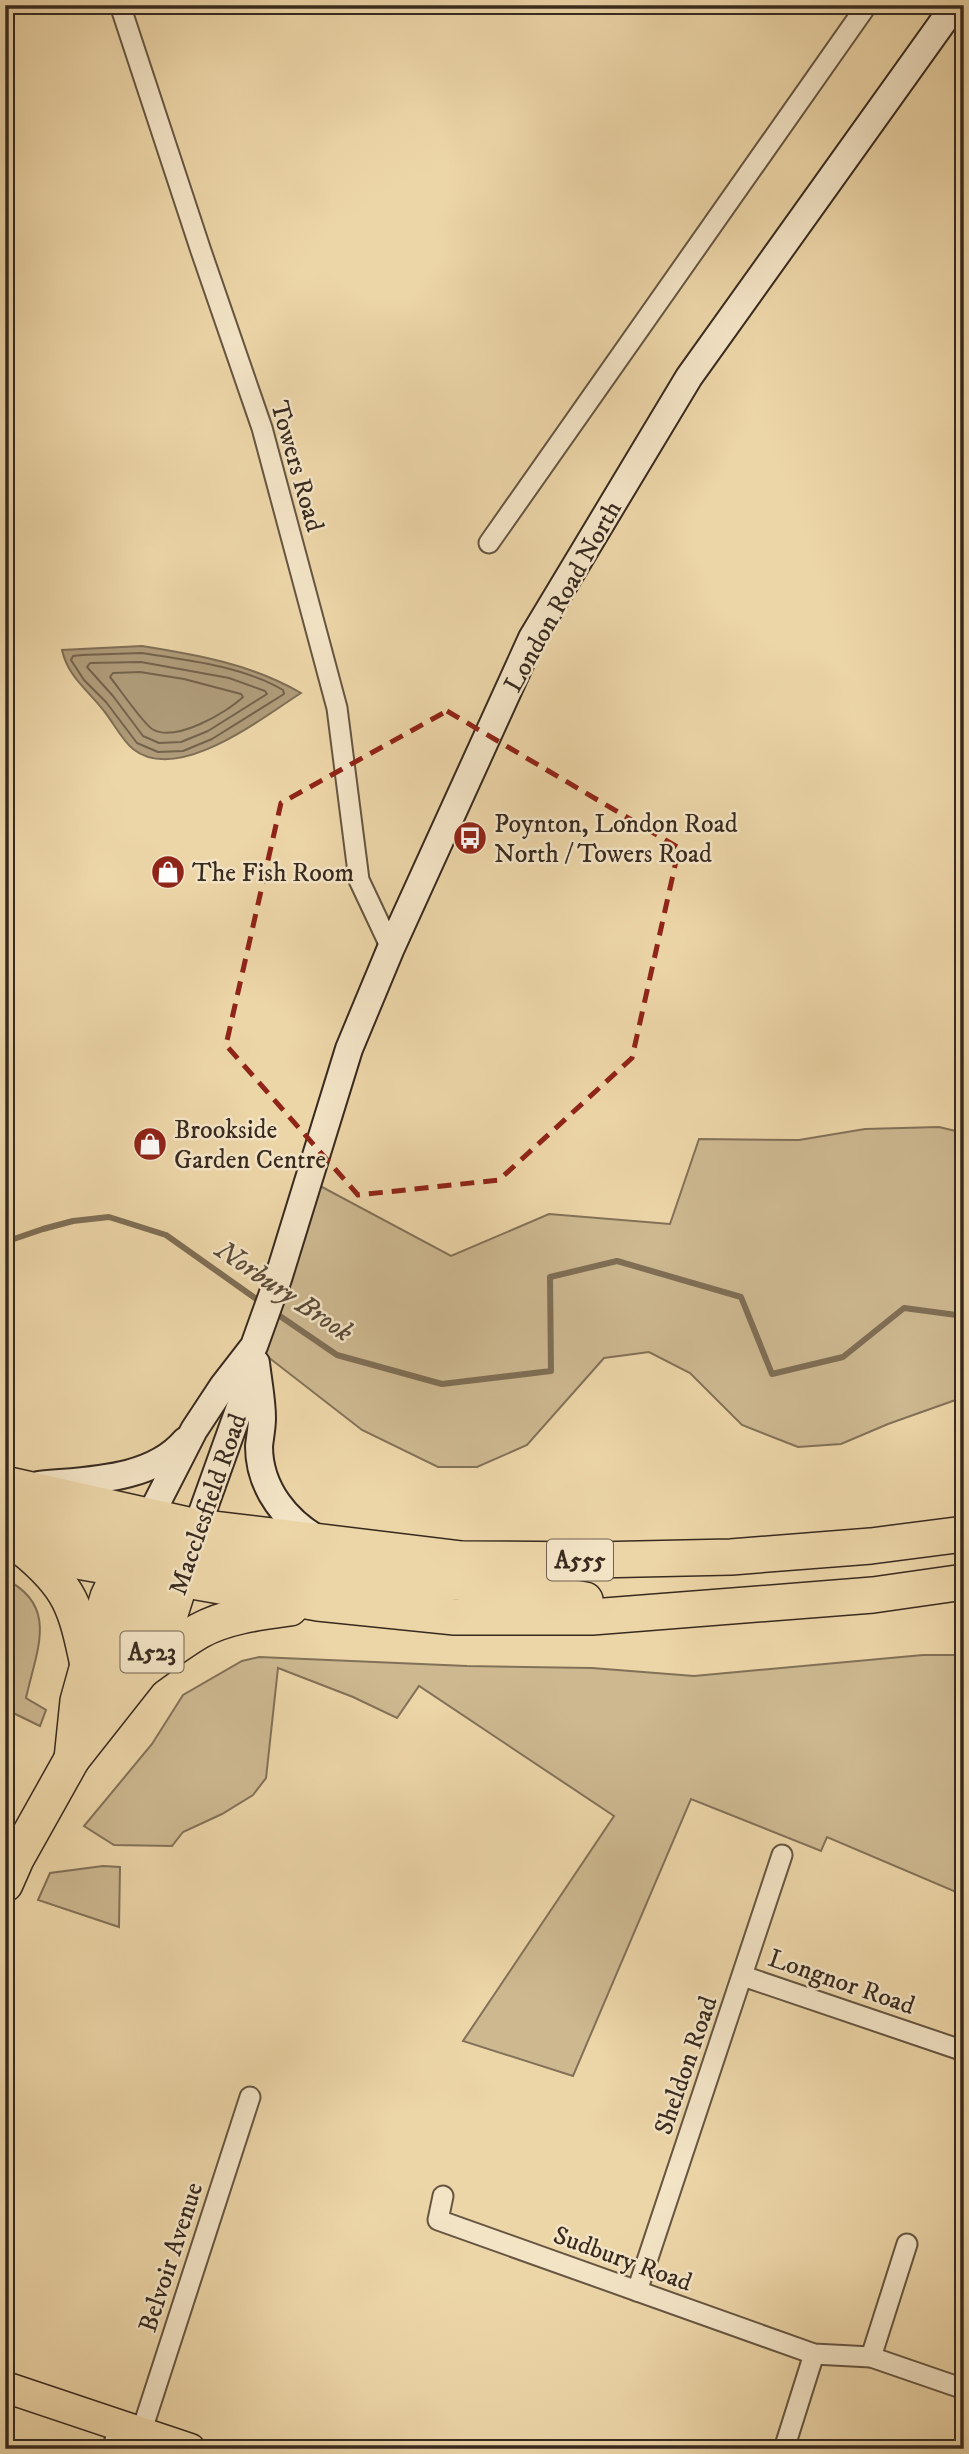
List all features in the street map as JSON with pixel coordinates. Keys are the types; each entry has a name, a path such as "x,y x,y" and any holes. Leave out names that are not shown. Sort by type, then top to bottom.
{"highway":[{"name":"A555","path":"9,1495 318,1603 455,1617 592,1617 873,1595 964,1582"},
{"name":"A555","path":"13,1545 162,1550 327,1544 463,1559 594,1560 743,1556 871,1546 964,1535"},
{"path":"13,1545 43,1564 67,1593 80,1626 88,1665"},
{"path":"73,1747 94,1710 162,1550 277,1568 491,1585 658,1612"},
{"name":"Macclesfield Road","path":"73,1747 78,1701 108,1597 162,1550"},
{"name":"Macclesfield Road","path":"5,1884 73,1747 144,1669 169,1617 162,1550"},
{"path":"144,1669 201,1630 213,1625 254,1613 318,1603"}],"main road":[{"name":"London Road North","path":"257,1346 349,1049 391,948 532,638 689,377 955,5"},
{"name":"Macclesfield Road","path":"162,1550 194,1430 222,1387 257,1346"},
{"name":"Macclesfield Road","path":"162,1550 257,1346"},
{"path":"257,1346 262,1416 259,1447 266,1482 284,1512 305,1531 327,1544"},
{"path":"9,1495 106,1479 157,1464 177,1451 194,1430"},
{"path":"5,2386 125,2436 190,2449"}],"street":[{"name":"Towers Road","path":"120,5 262,428 337,708 359,880 391,948"},
{"path":"489,543 867,5"},
{"name":"Sheldon Road","path":"637,2291 782,1856"},
{"name":"Longnor Road","path":"743,1976 964,2050"},
{"name":"Belvoir Avenue","path":"125,2436 250,2097"},
{"name":"Sudbury Road","path":"443,2196 438,2220 814,2354 871,2357 964,2389"},
{"path":"871,2357 907,2244"},
{"path":"784,2449 814,2354"}],"highlighted area":[{"path":"447,711 679,848 632,1058 499,1180 358,1195 226,1045 281,803"}],"shaded area":[{"path":"939,1127 964,1133 964,1397 841,1444 798,1447 742,1425 690,1373 649,1352 604,1358 527,1445 477,1467 438,1467 362,1430 259,1350 309,1180 451,1256 549,1214 670,1224 699,1139 799,1140 865,1129"},
{"path":"5,1579 22,1590 33,1602 38,1616 38,1647 26,1698 46,1710 40,1726 5,1709"},
{"path":"923,1655 964,1655 964,1918 956,1914 961,1894 827,1837 821,1851 691,1799 573,2076 463,2041 614,1816 419,1686 397,1718 353,1697 278,1668 266,1778 253,1795 222,1814 183,1832 172,1846 114,1845 84,1826 152,1744 183,1695 242,1661 259,1657 467,1666 592,1668 694,1676"},
{"path":"103,1866 120,1867 119,1927 38,1900 50,1873"}],"water":[{"path":"142,646 204,657 243,668 301,693 220,744 173,759 152,758 133,749 125,741 74,676 62,650"}],"waterway":[{"name":"Norbury Brook","path":"5,1242 73,1221 109,1217 166,1235 262,1303"},
{"name":"Norbury Brook","path":"274,1312 337,1355 442,1384 551,1371 550,1277 617,1261 741,1297 772,1374 843,1357 904,1308 964,1316"}],"place":[{"name":"Poynton, London Road North / Towers Road","path":"470,838"},
{"name":"The Fish Room","path":"168,872"},
{"name":"Brookside Garden Centre","path":"150,1144"}]}
